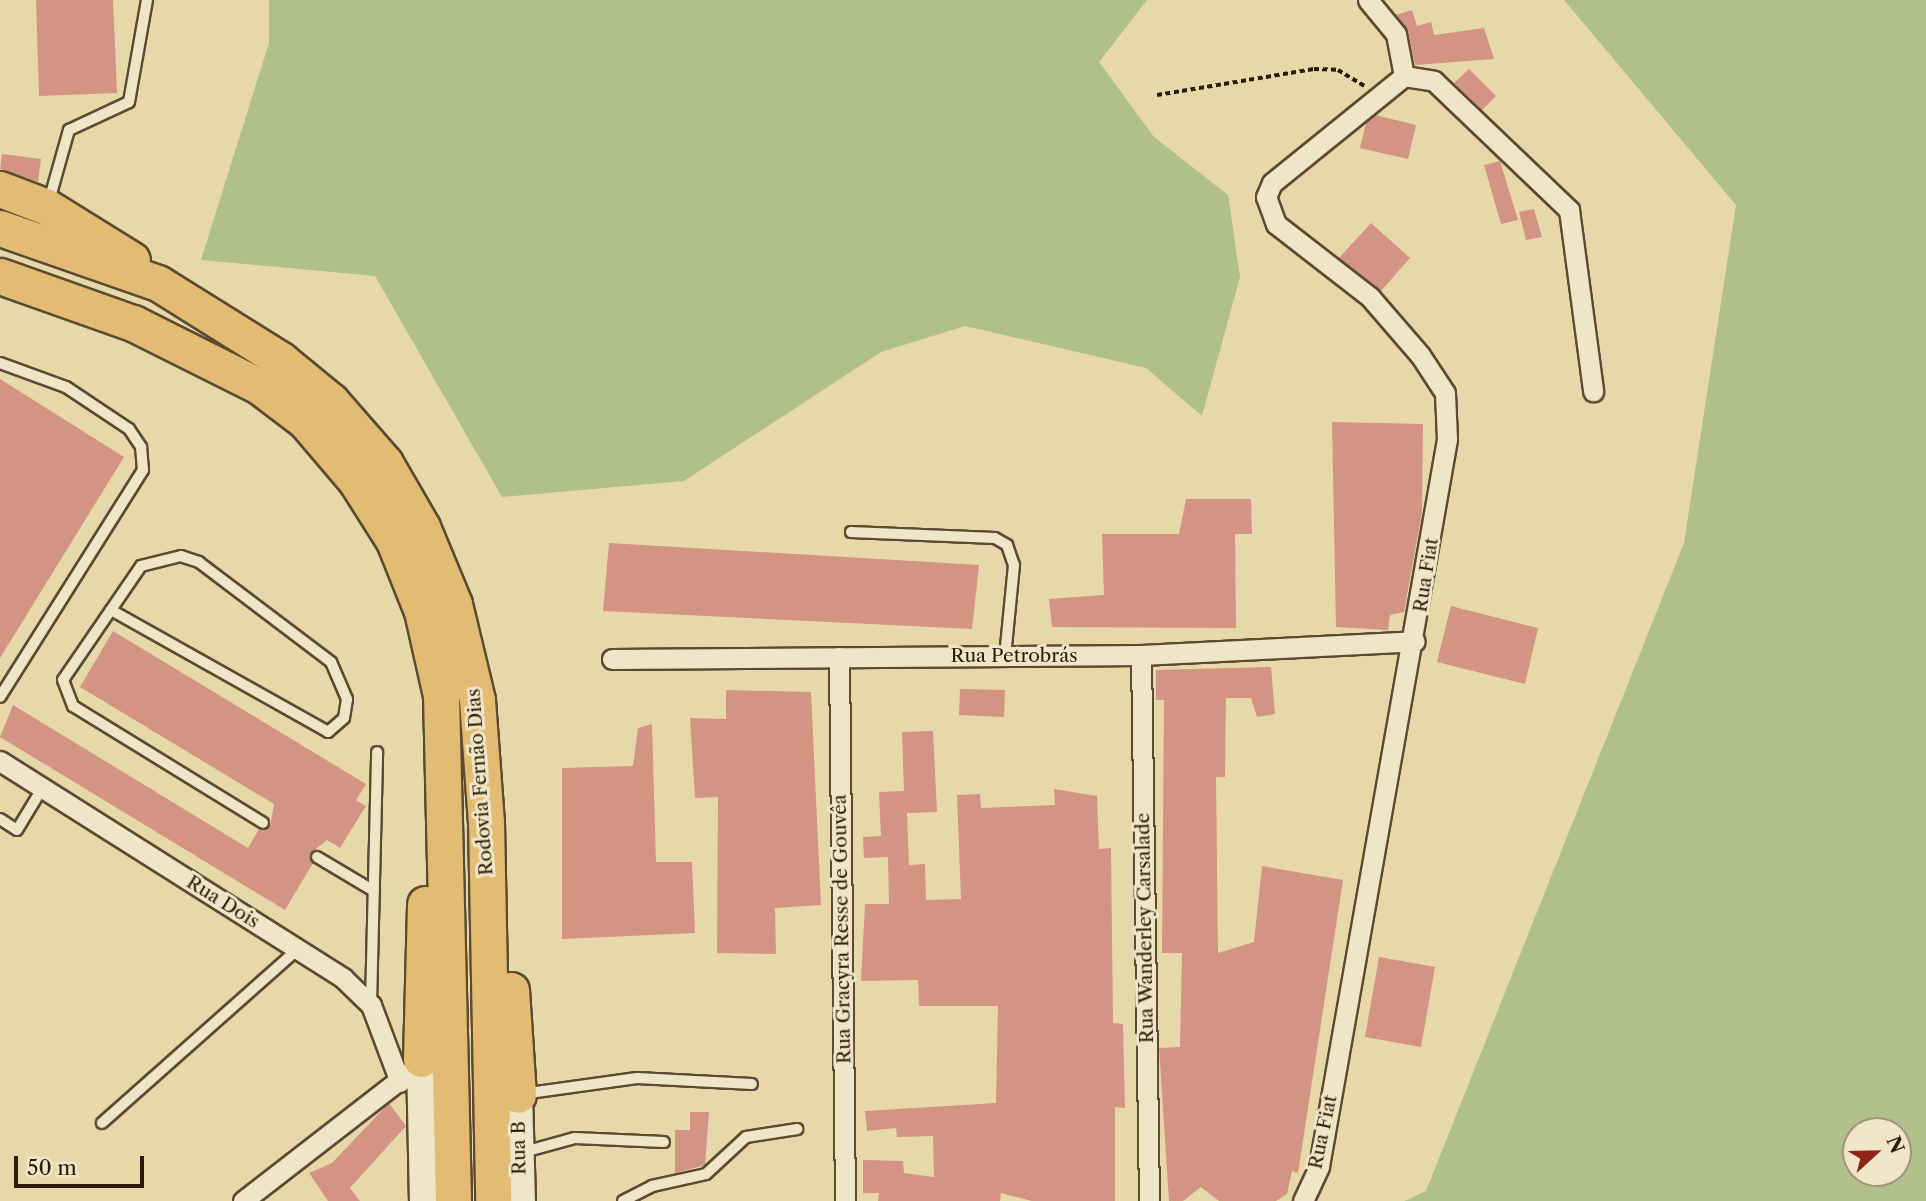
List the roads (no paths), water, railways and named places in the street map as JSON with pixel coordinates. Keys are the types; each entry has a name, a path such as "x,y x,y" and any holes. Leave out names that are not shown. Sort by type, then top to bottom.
{"highway":[{"path":"0,189 47,207 158,283"},
{"name":"Rodovia Fernão Dias","path":"0,228 158,283 281,360 331,401 385,463 422,527 454,604 477,701 486,821 493,1201"},
{"name":"Rodovia Fernão Dias","path":"0,276 193,348 305,421 356,481 399,553 422,611 438,683 447,768 453,1201"},
{"path":"411,1071 428,809 447,768"},
{"path":"486,821 508,944 518,1094"}],"street":[{"path":"1368,0 1396,34 1404,76 1446,89 1569,210 1593,391"},
{"name":"Rua Fiat","path":"1303,1201 1319,1166 1415,641 1447,439 1445,393 1370,297 1276,224 1266,197 1272,183 1376,95 1404,76"},
{"name":"Rua Petrobrás","path":"612,659 1142,655 1415,641"},
{"name":"Rua Wanderley Carsalade","path":"1142,655 1149,1201"},
{"name":"Rua Gracyra Resse de Gouvêa","path":"839,657 845,1201"},
{"name":"Rua Dois","path":"0,761 298,949 371,1005"},
{"path":"371,1005 411,1071 424,1201"},
{"path":"243,1201 411,1071"},
{"name":"Rua B","path":"518,1094 521,1201"}],"lane":[{"path":"47,207 69,130 129,102 147,0"},
{"path":"0,363 66,387 129,429 141,447 143,470 0,698"},
{"path":"851,532 995,538 1007,545 1014,565 1005,656"},
{"path":"111,610 328,732 344,718 347,699 325,654 199,562 181,556 141,566 63,680 63,693 72,706 263,823"},
{"path":"371,1005 377,752"},
{"path":"0,819 17,830 43,788"},
{"path":"317,857 374,891"},
{"path":"102,1123 298,949"},
{"path":"518,1094 637,1078 752,1084"},
{"path":"623,1201 652,1186 706,1174 746,1137 797,1129"},
{"path":"520,1153 575,1138 664,1142"}]}
